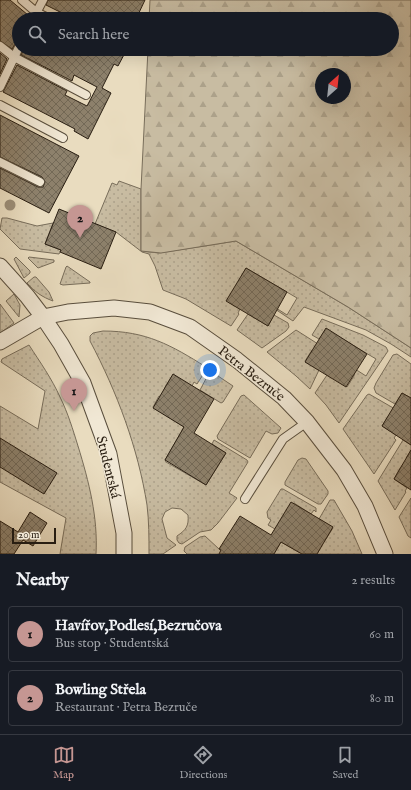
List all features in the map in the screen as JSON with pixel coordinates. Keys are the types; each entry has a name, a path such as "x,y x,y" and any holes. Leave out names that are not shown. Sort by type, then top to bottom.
{"street":[{"name":"Studentská","path":"0,266 27,296 43,317 83,383 109,454 124,533 124,554"},
{"name":"Petra Bezruče","path":"0,342 43,317 68,312 114,308 150,312 190,327 237,360 284,398 307,422 322,440 347,476 365,506 385,554"}],"lane":[{"path":"22,0 32,12"},
{"path":"36,12 43,0"},
{"path":"0,46 12,55"},
{"path":"0,87 14,57 86,95"},
{"path":"0,105 63,138"},
{"path":"0,162 40,182"},
{"path":"245,499 282,439 307,422"}],"green space":[{"path":"150,0 411,0 411,348 348,307 236,241 161,253 141,251 141,189 148,56 399,56 399,12 149,12"},
{"path":"119,181 141,189 141,251 159,253 236,241 348,307 411,348 411,357 366,330 304,307 293,321 275,309 276,308 287,315 297,298 246,268 228,302 240,309 239,314 231,326 186,299 163,290 155,266 149,254 142,252 116,232 95,224 112,183 117,185"},
{"path":"2,218 37,226 53,223 45,244 61,250 59,254 20,249 0,229"},
{"path":"16,257 30,271 30,273 24,278 14,259"},
{"path":"28,258 54,260 54,262 38,268"},
{"path":"67,266 90,282 90,283 60,284"},
{"path":"36,277 49,292 53,301 39,294 27,283"},
{"path":"14,294 20,305 19,317 6,301"},
{"path":"0,304 14,323 0,333"},
{"path":"248,314 268,326 274,315 288,323 289,327 286,331 262,348 237,330"},
{"path":"322,319 363,335 386,347 388,351 339,423 315,393 327,375 347,387 354,376 355,369 366,376 376,359 326,329 319,339 312,335"},
{"path":"296,330 318,344 305,361 319,370 310,389 267,352"},
{"path":"103,331 132,334 158,341 181,352 206,367 206,370 197,384 194,382 192,386 173,375 166,385 161,397 159,396 153,407 184,427 165,460 166,462 206,485 226,453 212,444 214,440 248,462 229,493 237,498 211,530 200,532 182,544 179,543 177,536 183,532 186,527 188,515 181,509 172,508 165,512 162,519 167,538 176,545 163,554 149,554 149,523 147,505 138,462 118,400 90,341 90,336 93,333"},
{"path":"29,345 57,390 74,434 86,473 92,500 96,527 96,554 60,554 66,518 0,482 0,406 38,429 45,391 1,362 2,359"},
{"path":"397,354 411,364 411,398 402,393 395,404 376,393 374,388 393,355"},
{"path":"212,372 233,386 221,403 200,390 209,373"},
{"path":"369,394 395,409 382,426 396,435 394,438 396,440 374,474 343,429"},
{"path":"244,395 281,428 278,433 272,434 266,431 250,458 218,439 217,436 241,396"},
{"path":"403,440 411,445 411,450 406,458 408,459 400,468 394,479 407,488 395,510 378,481"},
{"path":"302,458 306,459 328,491 328,494 321,504 318,504 285,485 285,482 298,460"},
{"path":"281,489 316,508 316,512 314,510 311,514 294,503 275,529 268,525 271,520 268,518 267,512"},
{"path":"411,498 411,538 408,536 399,517"},
{"path":"330,500 334,500 352,531 362,554 317,554 320,549 318,548 333,528 319,519"},
{"path":"205,536 227,554 187,554 184,551 185,547 200,537"},
{"path":"281,542 302,554 271,554 274,553"}],"building":[{"path":"0,0 10,0 24,12 12,12 12,49 0,41"},
{"path":"48,0 145,0 139,12 60,12 46,5"},
{"path":"0,53 7,59 0,74"},
{"path":"23,56 123,56 118,66 114,64 102,88 111,93 88,139 74,131 75,129 3,92 17,65 67,91 65,95 87,106 97,87 74,75 72,81"},
{"path":"0,115 79,156 49,213 0,188 0,168 38,187 43,187 45,182 42,177 0,157"},
{"path":"59,209 116,232 101,269 45,244"},
{"path":"246,268 287,292 268,326 226,301"},
{"path":"326,328 367,354 346,387 305,362"},
{"path":"173,374 214,399 194,433 226,453 206,485 165,460 184,427 153,408"},
{"path":"402,393 411,398 411,445 382,426"},
{"path":"0,438 57,473 44,494 0,467"},
{"path":"411,450 411,490 394,479"},
{"path":"291,502 333,527 317,554 302,554 281,542 274,554 219,554 221,550 219,549 240,516 271,535"},
{"path":"30,512 47,523 33,546 23,540 14,554 0,554 0,521 18,532"}],"place":[{"name":"Bowling Střela","path":"80,238"},
{"name":"Havířov,Podlesí,Bezručova","path":"74,411"}]}
